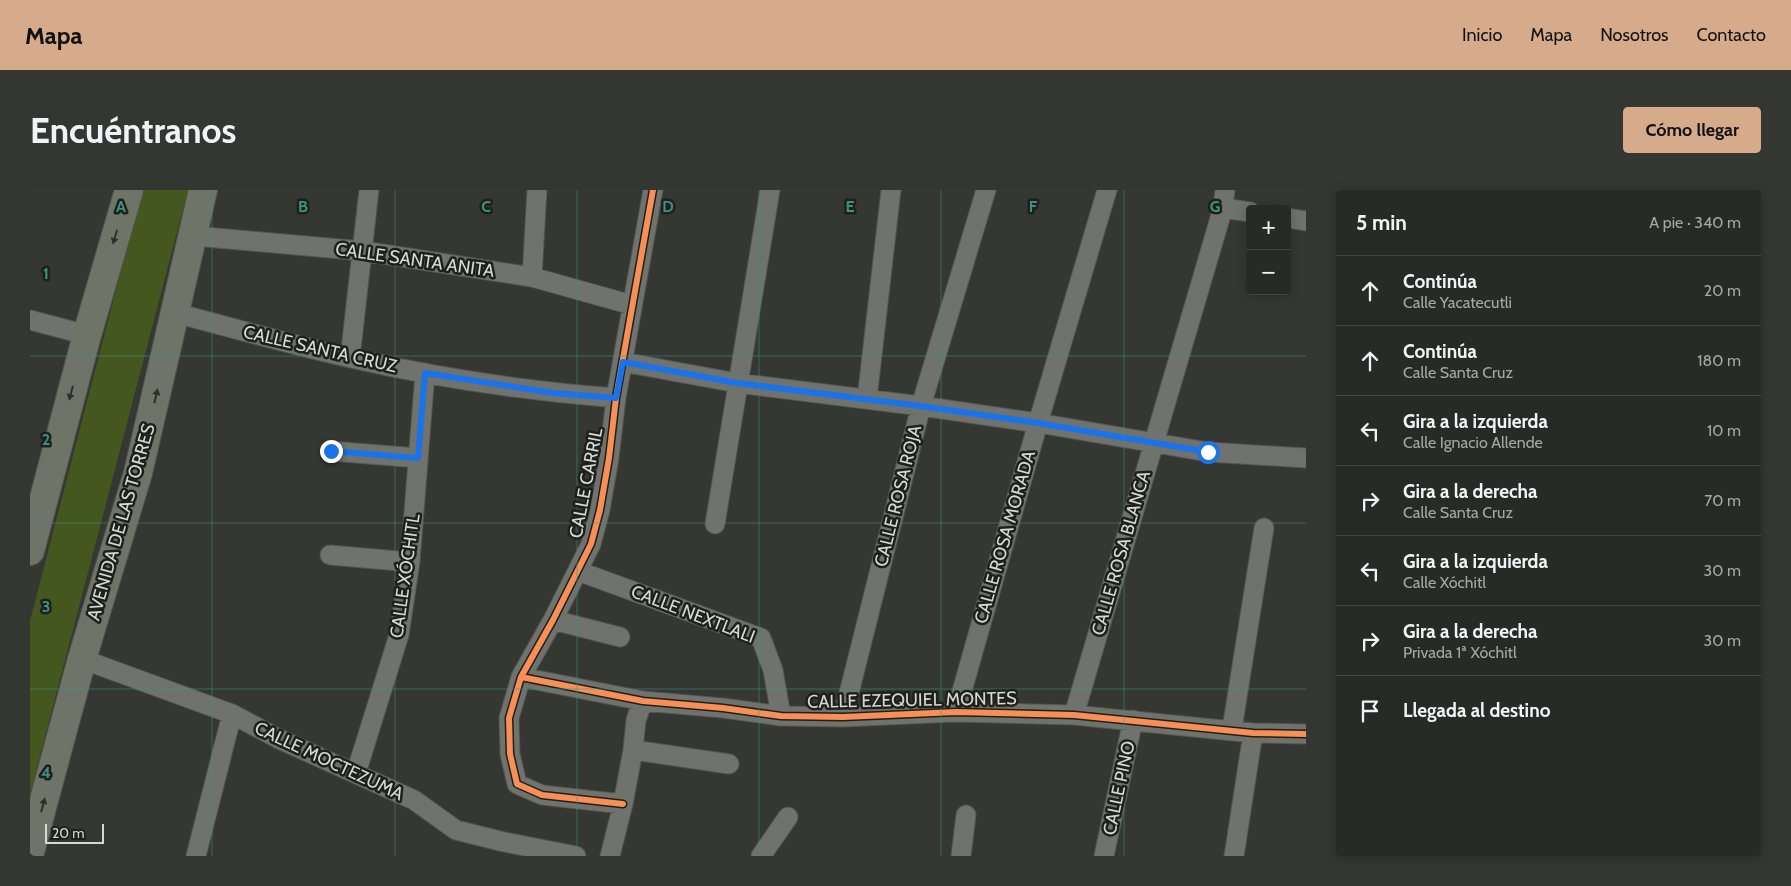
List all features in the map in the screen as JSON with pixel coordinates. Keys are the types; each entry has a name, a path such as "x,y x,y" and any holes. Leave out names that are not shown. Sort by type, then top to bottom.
{"main road":[{"path":"31,545 87,335 129,190"},
{"name":"AVENIDA DE LAS TORRES","path":"30,852 82,659 138,473 204,190"}],"street":[{"path":"350,358 369,190"},
{"path":"532,277 536,190"},
{"name":"CALLE CARRIL","path":"623,804 542,795 517,784 510,754 509,718 521,677 553,620 591,544 600,510 609,458 616,398 653,190"},
{"path":"715,524 770,190"},
{"path":"867,399 891,190"},
{"name":"CALLE ROSA ROJA","path":"843,717 920,406 986,190"},
{"name":"CALLE ROSA MORADA","path":"956,712 1106,190"},
{"path":"1224,199 1246,210"},
{"name":"CALLE ROSA BLANCA","path":"1074,715 1224,199"},
{"path":"1291,219 1306,221"},
{"name":"CALLE SANTA ANITA","path":"194,236 363,251 532,277 632,304"},
{"name":"CALLE SANTA CRUZ","path":"175,314 350,358 425,373 553,393 616,398"},
{"path":"30,320 87,335"},
{"path":"623,362 737,383 1038,423 1208,452 1306,458"},
{"name":"CALLE XÓCHITL","path":"356,773 399,634 410,562 425,373"},
{"path":"331,451 418,458"},
{"path":"1232,730 1264,528"},
{"path":"330,555 410,562"},
{"name":"CALLE NEXTLALI","path":"578,570 761,638 773,670 780,716"},
{"path":"553,620 620,637"},
{"name":"CALLE MOCTEZUMA","path":"82,659 232,714 279,739 414,800 456,830 504,842 576,856"},
{"name":"CALLE EZEQUIEL MONTES","path":"521,677 644,701 723,708 780,716 843,717 956,712 1074,715 1253,733 1306,734"},
{"path":"610,856 623,804 633,750 636,720 644,701"},
{"path":"196,856 232,714"},
{"name":"CALLE PINO","path":"1104,856 1133,720"},
{"path":"1234,856 1253,733"},
{"path":"633,750 729,764"},
{"path":"961,856 966,815"},
{"path":"761,856 788,817"}],"green space":[{"path":"142,190 188,190 30,794 30,621"}],"cycle path":[{"path":"623,804 542,795 517,784 510,754 509,718 521,677 553,620 591,544 600,510 609,458 616,398 653,190"},
{"path":"521,677 643,701 723,708 781,716 843,717 956,712 1074,715 1253,733 1306,734"}],"route":[{"path":"331,451 418,458 425,373 553,393 616,398 623,362 737,383 1038,423 1208,452"}]}
